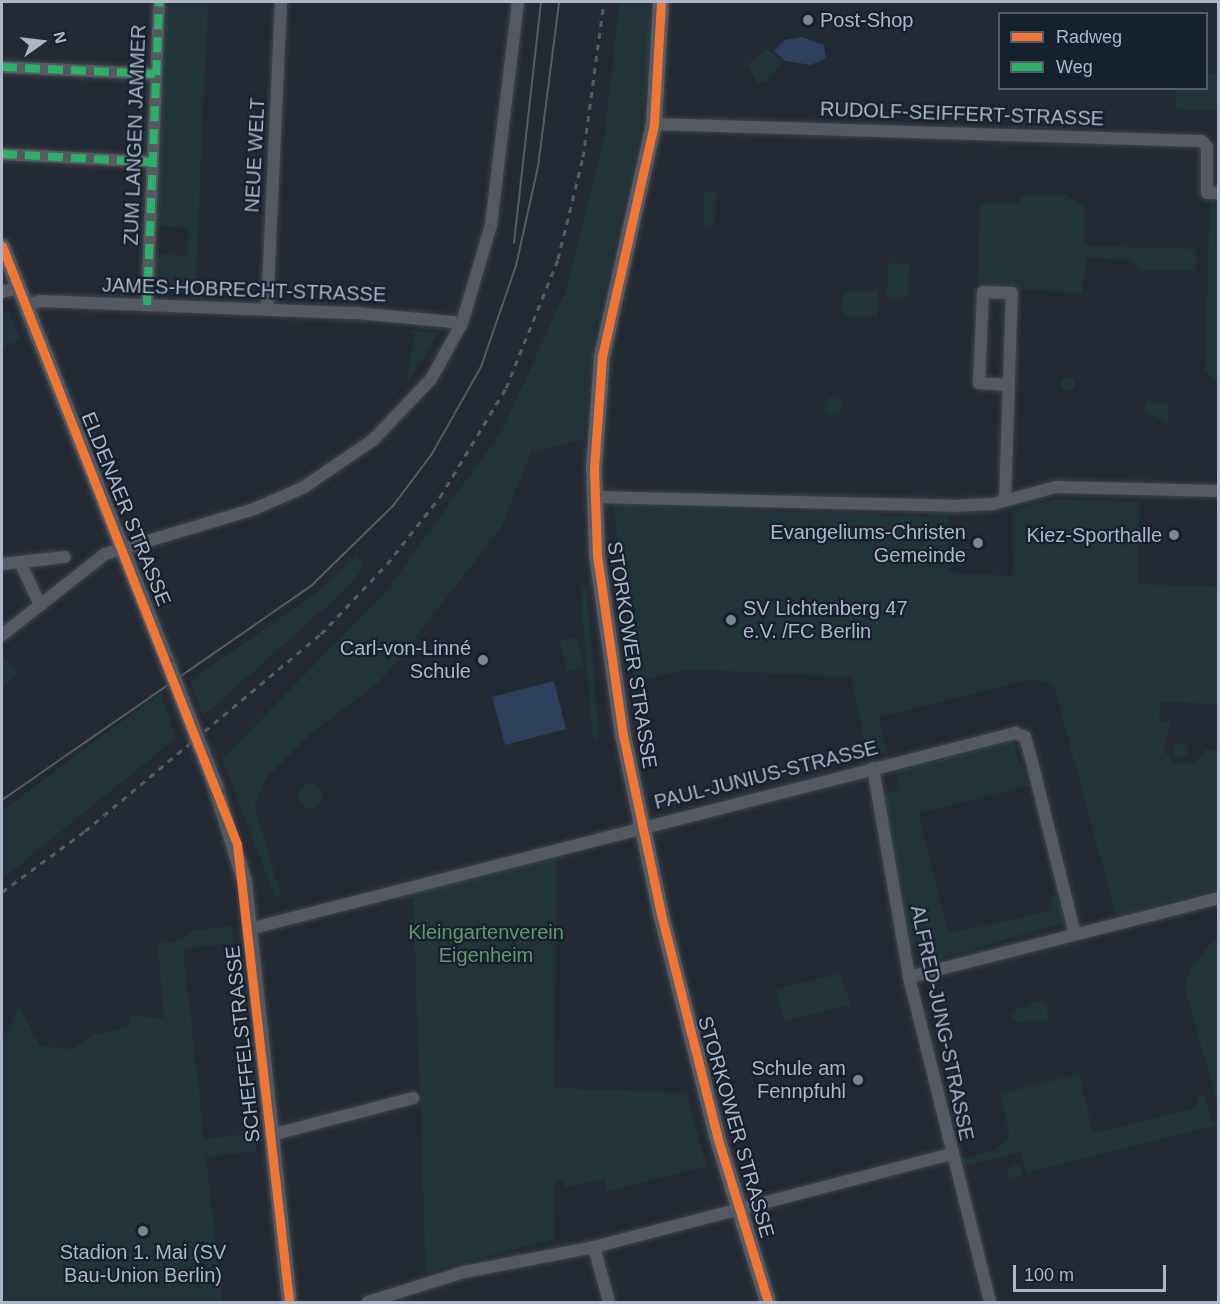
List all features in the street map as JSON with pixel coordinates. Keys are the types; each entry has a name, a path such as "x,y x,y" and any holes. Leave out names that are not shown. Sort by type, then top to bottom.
{"main road":[{"name":"STORKOWER STRASSE","path":"661,2 654,124 608,321 597,409 594,496 604,615 643,826 677,981 740,1211 768,1302"}],"street":[{"name":"ZUM LANGEN JAMMER","path":"147,305 159,2"},
{"name":"NEUE WELT","path":"267,310 281,2"},
{"path":"2,635 39,603 122,546 260,507 337,467 406,410 431,379 462,323 498,191 518,2"},
{"path":"2,67 156,74"},
{"name":"RUDOLF-SEIFFERT-STRASSE","path":"654,124 1202,141 1207,147 1207,193 1218,193"},
{"path":"2,154 153,162"},
{"name":"ELDENAER STRASSE","path":"2,246 215,786"},
{"path":"2,292 18,288"},
{"path":"1005,500 1012,293 983,292 979,383 1008,385"},
{"name":"JAMES-HOBRECHT-STRASSE","path":"25,305 42,301 147,305 267,310 462,323"},
{"path":"594,496 952,506 1005,500 1056,486 1218,491"},
{"path":"2,564 65,557"},
{"path":"20,562 39,603"},
{"name":"PAUL-JUNIUS-STRASSE","path":"249,929 643,826 1015,733 1025,737 1075,934"},
{"name":"ALFRED-JUNG-STRASSE","path":"368,1302 464,1272 594,1247 740,1211 952,1154 909,977 873,768"},
{"name":"SCHEFFELSTRASSE","path":"215,786 242,863 289,1302"},
{"path":"909,977 1218,898"},
{"path":"271,1135 413,1098"},
{"path":"952,1154 990,1302"},
{"path":"594,1247 609,1302"}],"green space":[{"path":"166,2 208,2 195,293 153,291 155,254 187,256 189,228 156,226"},
{"path":"620,2 650,2 648,64 638,144 594,333 583,440 531,451 502,526 400,658 377,684 310,734 267,777 254,806 281,895 275,896 222,759 385,593 502,431 566,290 604,138"},
{"path":"766,49 785,61 767,81 757,83 748,64"},
{"path":"1208,74 1218,75 1218,110 1175,109 1176,90 1208,90"},
{"path":"704,192 716,192 715,225 704,225"},
{"path":"1020,195 1066,195 1084,207 1084,246 1196,249 1196,271 1140,269 1132,260 1086,258 1082,293 978,287 980,204 1019,203"},
{"path":"1218,199 1218,383 1205,370 1210,201"},
{"path":"888,263 909,264 908,297 887,297"},
{"path":"843,291 878,291 878,317 842,316"},
{"path":"2,311 9,312 20,340 2,347"},
{"path":"406,331 440,332 406,383 415,335"},
{"path":"1068,377 1073,379 1075,384 1073,389 1068,391 1063,389 1061,384 1063,379"},
{"path":"833,397 839,400 842,406 839,412 833,415 827,412 824,406 827,400"},
{"path":"1146,403 1169,403 1168,423 1145,411"},
{"path":"1054,499 1140,502 1137,584 1218,587 1218,704 1160,702 1159,721 1170,722 1164,751 1175,764 1196,764 1205,750 1218,750 1218,890 1116,915 1054,685 1031,679 878,717 887,755 879,749 867,752 851,677 686,669 634,682 614,505 929,517 930,512 949,513 947,572 1009,576 1013,574 1012,511"},
{"path":"358,554 363,568 347,588 203,716 190,681 318,592"},
{"path":"586,584 599,739 593,739 580,585"},
{"path":"576,637 584,666 567,671 560,641"},
{"path":"2,657 18,675 2,688"},
{"path":"160,693 176,738 2,879 2,811"},
{"path":"1012,741 1029,785 918,813 948,934 1053,910 1051,898 1057,896 1064,922 923,964 918,946 909,948 883,795 900,790 895,771"},
{"path":"1178,743 1184,743 1188,750 1184,757 1178,757 1174,753 1174,747"},
{"path":"311,784 320,787 323,796 320,805 311,808 302,805 299,796 302,787"},
{"name":"Kleingartenverein Eigenheim","path":"557,853 554,1088 686,1093 706,1166 608,1191 604,1178 564,1188 562,1180 554,1181 555,1239 426,1272 413,890"},
{"path":"231,926 233,943 183,949 204,1139 254,1133 256,1151 206,1157 222,1302 2,1302 2,1043 19,1005 40,1046 71,1049 93,1035 130,1026 131,1016 164,1018 158,944 182,940 193,931"},
{"path":"1218,935 1218,1104 1185,989 1189,971"},
{"path":"840,974 851,1005 784,1021 776,989"},
{"path":"1036,1001 1045,1003 1049,1020 1012,1022 1010,1012"},
{"path":"1079,1074 1093,1134 1198,1107 1196,1097 1204,1095 1211,1122 1218,1121 1218,1125 1027,1173 1020,1152 964,1166 962,1159 993,1151 1010,1136 1000,1094"},
{"path":"1012,1164 1018,1164 1022,1171 1018,1178 1012,1178 1008,1174 1008,1168"}],"water":[{"path":"802,37 824,45 826,58 811,65 785,61 774,51 784,40"},
{"path":"554,681 566,729 505,745 492,697"}],"tram line":[{"path":"514,243 541,2"},
{"path":"2,800 311,586 393,506 432,454 481,367 516,266 538,167 559,2"},
{"path":"2,238 241,849 291,1302"}],"railway":[{"path":"2,892 85,831 321,634 387,564 440,497 506,388 558,259 583,157 604,2"}],"marked path":[{"path":"147,305 159,2"},
{"path":"2,67 156,74"},
{"path":"2,154 153,162"}],"cycle path":[{"path":"661,2 654,124 602,357 594,468 597,555 623,735 661,914 717,1136 768,1302"},
{"path":"2,246 237,844 289,1302"}],"place":[{"name":"Post-Shop","path":"808,20"},
{"name":"Kiez-Sporthalle","path":"1174,535"},
{"name":"Evangeliums-Christen Gemeinde","path":"978,543"},
{"name":"SV Lichtenberg 47 e.V. /FC Berlin","path":"731,620"},
{"name":"Carl-von-Linné Schule","path":"483,660"},
{"name":"Schule am Fennpfuhl","path":"858,1080"},
{"name":"Stadion 1. Mai (SV Bau-Union Berlin)","path":"143,1231"}]}
